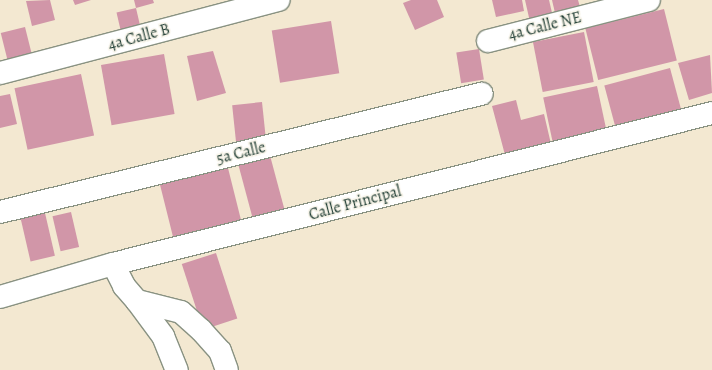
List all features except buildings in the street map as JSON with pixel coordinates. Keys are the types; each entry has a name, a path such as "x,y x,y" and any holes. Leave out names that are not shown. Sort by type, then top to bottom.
{"street":[{"name":"4a Calle B","path":"0,73 278,0"},
{"name":"4a Calle NE","path":"488,41 650,0"},
{"name":"5a Calle","path":"0,212 482,94"},
{"name":"Calle Principal","path":"0,297 113,264 712,113"},
{"path":"113,264 124,286 137,301 162,336 177,370"},
{"path":"137,301 181,312 220,351 227,370"}]}
